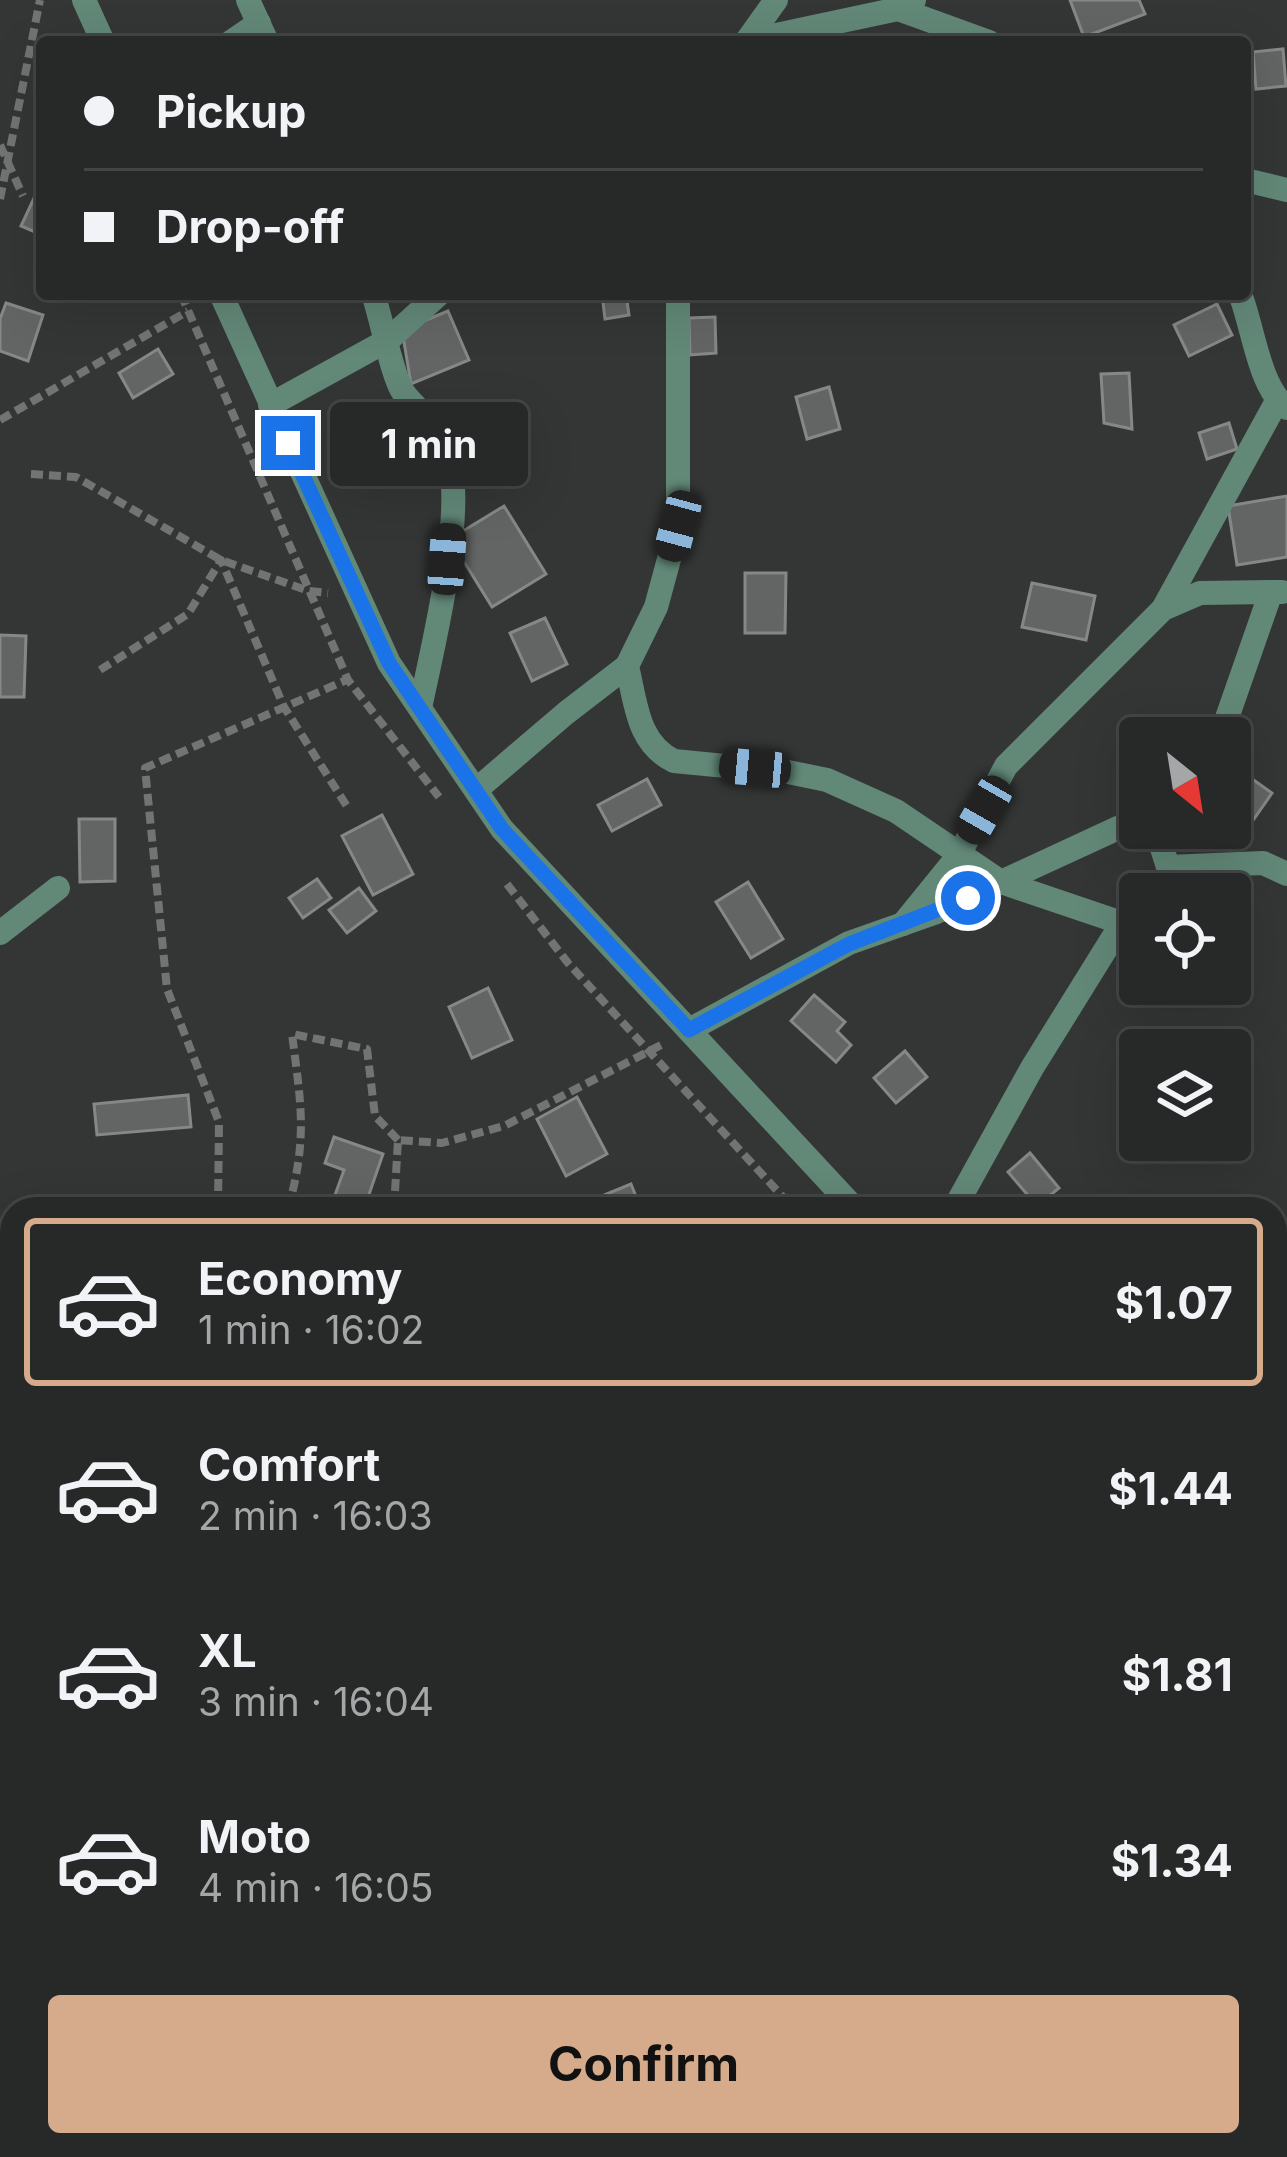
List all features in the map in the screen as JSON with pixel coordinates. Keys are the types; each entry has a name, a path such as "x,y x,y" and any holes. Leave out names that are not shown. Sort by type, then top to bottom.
{"street":[{"path":"84,0 101,36"},
{"path":"751,36 776,0"},
{"path":"768,36 906,4 975,36"},
{"path":"1251,181 1287,190"},
{"path":"224,300 389,663 502,829 844,1197"},
{"path":"376,300 401,389 437,426 448,450 453,489 444,594 420,708"},
{"path":"270,405 388,340 432,300"},
{"path":"476,790 627,666 656,607 678,526 678,300"},
{"path":"903,924 958,855 1006,766 1163,609 1282,404 1242,300"},
{"path":"1163,609 1200,593 1279,592 1228,717"},
{"path":"627,666 642,730 658,753 674,761 827,780 896,811 1001,882 1119,922"},
{"path":"689,1030 849,944 1119,828"},
{"path":"1162,849 1168,867"},
{"path":"1163,873 1168,867 1263,863 1287,874"},
{"path":"0,933 58,888"},
{"path":"961,1197 1032,1068 1119,928"}],"path":[{"path":"0,199 40,0"},
{"path":"0,145 23,196"},
{"path":"0,420 188,310"},
{"path":"31,474 76,477 221,560 309,591 359,597"},
{"path":"100,670 188,614 221,560"},
{"path":"221,560 284,707 348,808"},
{"path":"218,1197 219,1123 166,989 145,769 389,663"},
{"path":"292,1197 304,1129 292,1034 367,1049 375,1116 398,1140 442,1143 486,1132 648,1052"},
{"path":"395,1197 398,1140"}],"building":[{"path":"1070,0 1139,0 1145,14 1084,36"},
{"path":"1283,49 1286,86 1256,89 1253,52"},
{"path":"36,194 36,232 21,226"},
{"path":"603,300 627,300 629,315 605,319"},
{"path":"6,303 43,315 28,361 0,351 0,319"},
{"path":"1217,304 1232,335 1189,356 1174,325"},
{"path":"448,311 469,360 411,384 402,330"},
{"path":"715,317 716,353 690,355 689,318"},
{"path":"158,349 173,374 133,398 119,373"},
{"path":"1129,373 1132,429 1104,423 1101,374"},
{"path":"829,387 840,429 807,439 796,397"},
{"path":"1229,423 1237,449 1207,459 1199,433"},
{"path":"1287,496 1287,557 1237,565 1228,506"},
{"path":"504,506 546,574 492,607 450,539"},
{"path":"745,573 786,573 785,633 745,633"},
{"path":"1032,583 1095,596 1086,640 1022,627"},
{"path":"545,618 567,664 532,681 510,633"},
{"path":"0,635 26,636 24,697 0,697"},
{"path":"1251,778 1272,793 1251,817"},
{"path":"647,779 661,805 612,831 598,805"},
{"path":"382,815 413,874 373,895 342,836"},
{"path":"79,819 115,819 115,881 80,882"},
{"path":"317,879 331,898 303,918 289,898"},
{"path":"748,882 783,939 751,958 716,902"},
{"path":"359,888 376,911 347,933 329,910"},
{"path":"488,988 512,1040 472,1058 449,1007"},
{"path":"814,995 845,1022 837,1031 851,1045 836,1062 791,1021"},
{"path":"905,1051 927,1077 896,1103 874,1078"},
{"path":"188,1095 191,1127 97,1135 94,1104"},
{"path":"577,1097 607,1154 566,1176 537,1119"},
{"path":"334,1137 383,1154 368,1197 335,1195 344,1170 325,1163"},
{"path":"1030,1153 1059,1188 1048,1197 1029,1197 1008,1172"},
{"path":"631,1184 636,1197 599,1197"}],"route":[{"path":"288,443 389,663 502,829 689,1030 849,944 968,898"}]}
